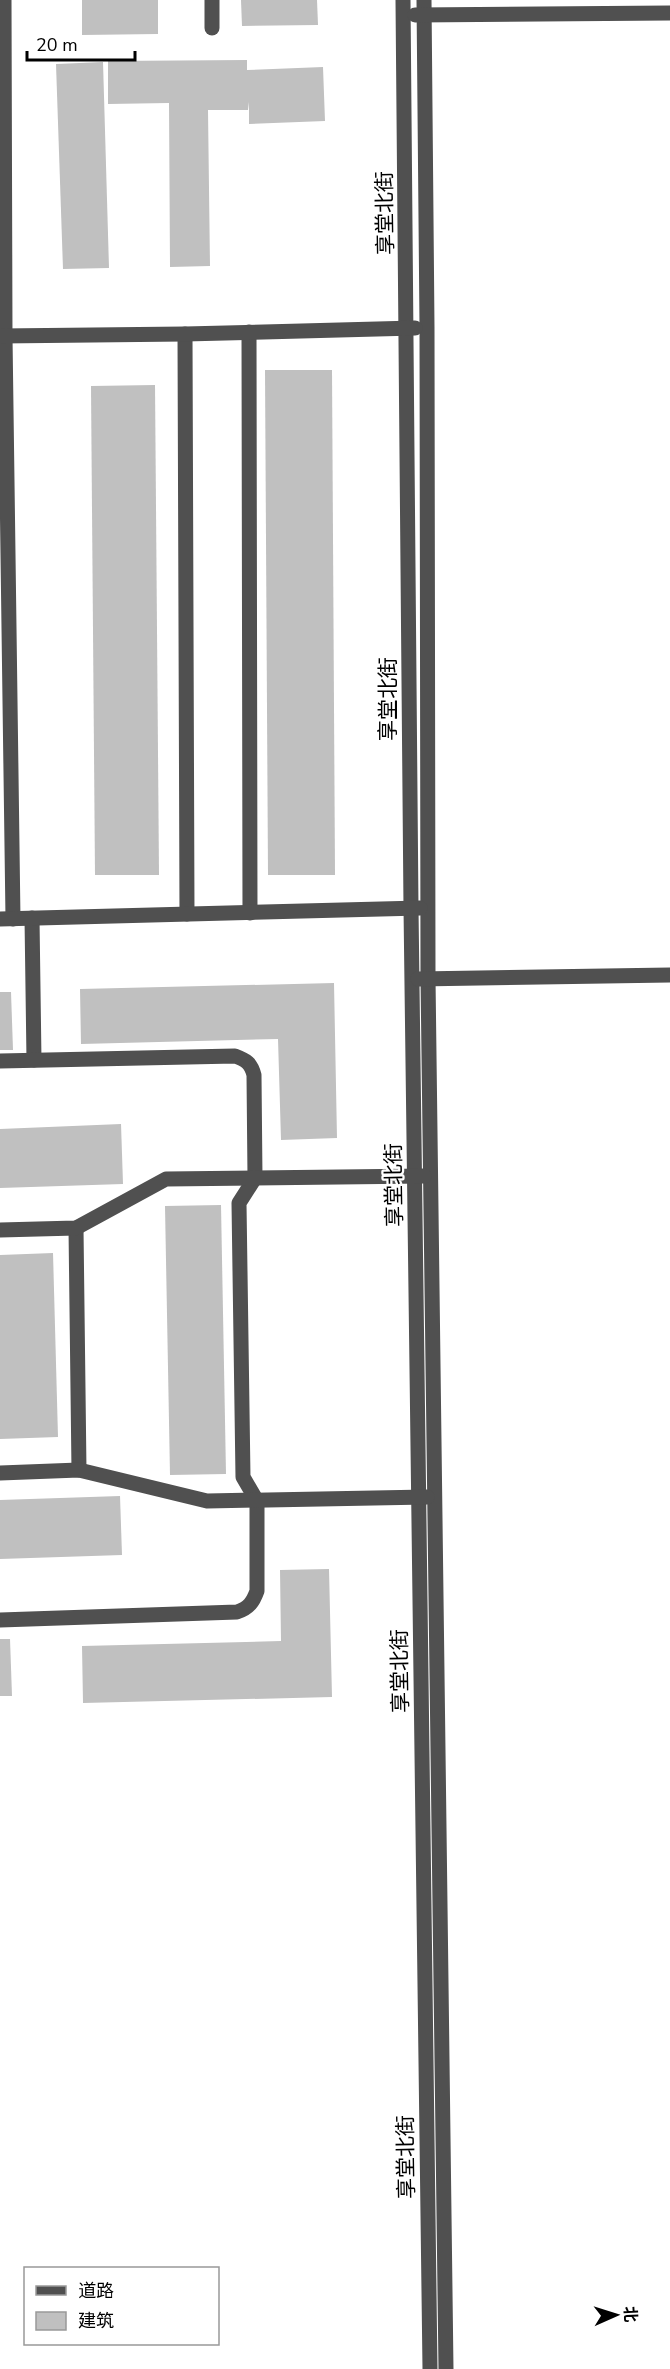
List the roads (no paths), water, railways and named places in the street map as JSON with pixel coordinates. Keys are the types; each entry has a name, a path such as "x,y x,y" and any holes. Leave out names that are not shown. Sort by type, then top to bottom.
{"street":[{"path":"4,0 2,336 6,919 428,907"},
{"path":"212,0 212,28"},
{"path":"403,7 670,13"},
{"name":"享堂北街","path":"403,7 411,908 420,979 430,1176 426,1497 430,2369"},
{"name":"享堂北街","path":"424,7 428,907 420,979 414,1176 426,1497 446,2369"},
{"path":"2,336 185,334 427,327"},
{"path":"249,332 250,913"},
{"path":"185,334 187,915"},
{"path":"32,918 34,1060"},
{"path":"420,979 670,975"},
{"path":"0,1061 235,1056 247,1060 252,1066 255,1178 239,1203 243,1477 257,1501 257,1591 253,1602 246,1609 237,1612 0,1620"},
{"path":"0,1230 76,1228 166,1179 430,1176"},
{"path":"76,1228 79,1470"},
{"path":"0,1473 79,1470 207,1502 426,1497"}]}
